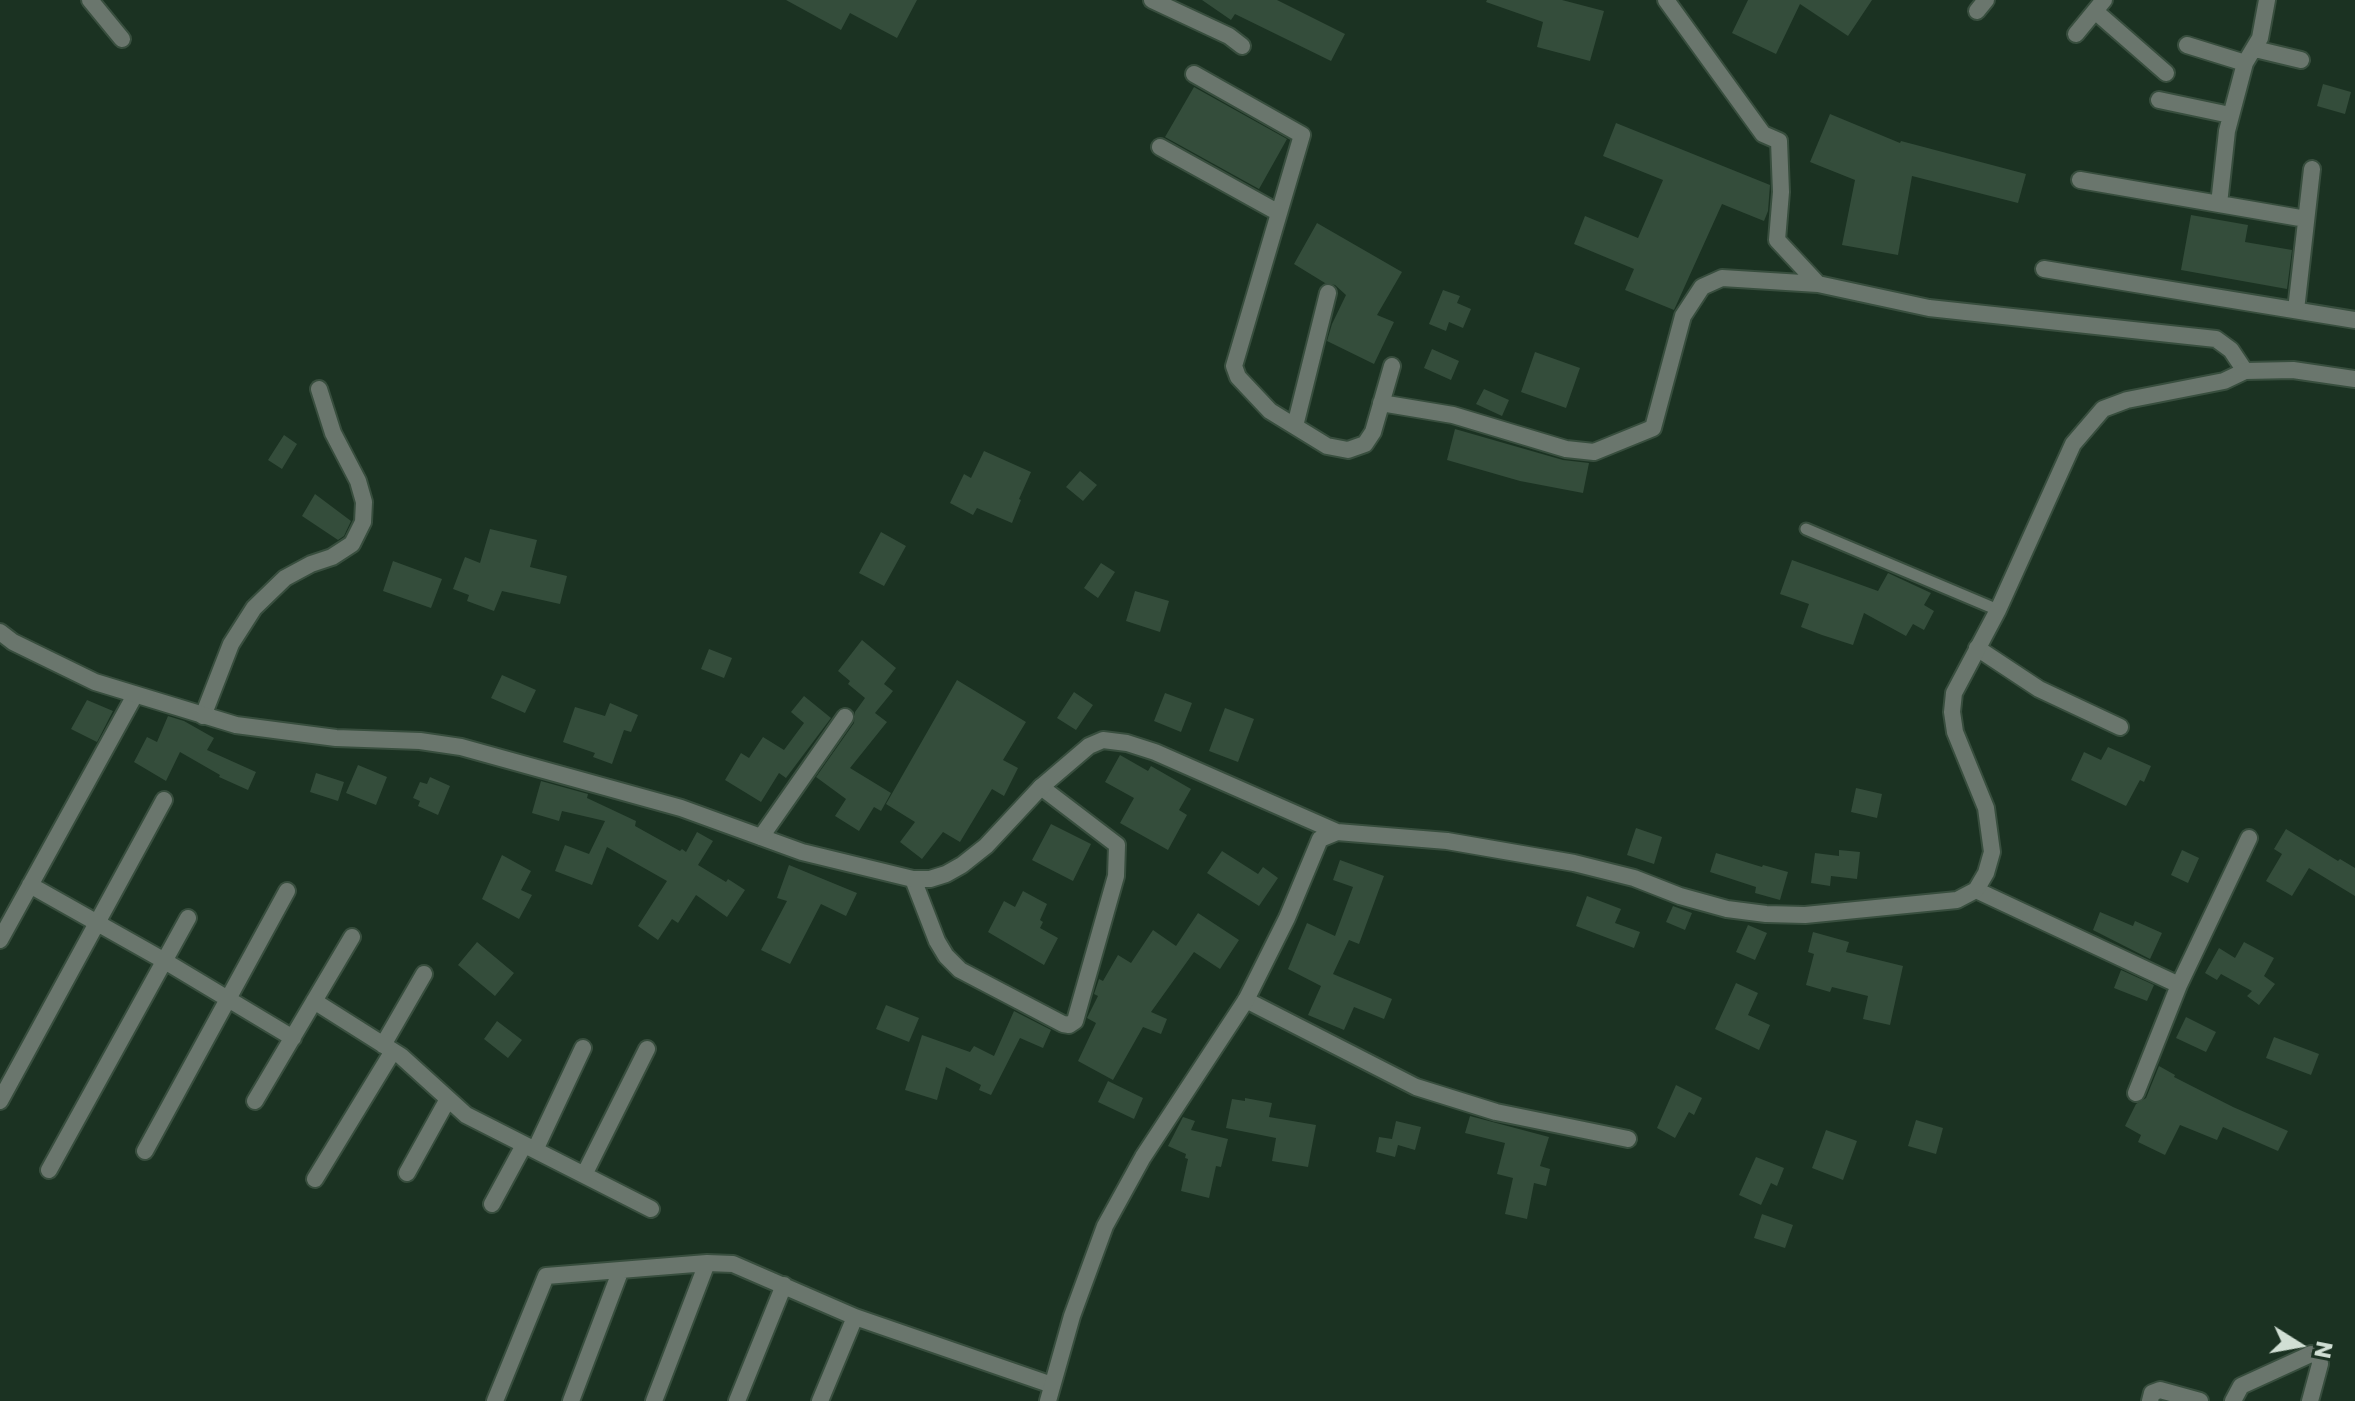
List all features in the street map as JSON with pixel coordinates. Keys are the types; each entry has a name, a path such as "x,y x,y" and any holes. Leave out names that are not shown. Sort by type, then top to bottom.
{"street":[{"path":"90,0 122,39"},
{"path":"1152,0 1229,36 1242,46"},
{"path":"1666,0 1763,134 1779,141 1781,192 1777,240 1818,284"},
{"path":"2219,204 2230,115 2245,63 2255,49 2267,0"},
{"path":"2076,34 2100,5 2166,73"},
{"path":"2187,45 2245,63"},
{"path":"2255,49 2301,60"},
{"path":"1194,74 1302,135 1234,366 1238,377 1270,411 1327,446 1348,450 1365,444 1373,432 1392,366"},
{"path":"2159,100 2230,115"},
{"path":"1160,147 1279,213"},
{"path":"2296,310 2312,169"},
{"path":"2080,180 2306,219"},
{"path":"2044,269 2355,320"},
{"path":"1381,403 1453,415 1566,449 1594,452 1653,428 1683,316 1702,287 1722,278 1818,284 1929,308 2216,339 2231,350 2245,371"},
{"path":"1295,426 1328,293"},
{"path":"0,632 13,642 95,682 236,725 336,738 420,741 461,747 681,808 802,852 913,879 930,879 962,865 986,846 1041,787 1089,746 1103,740 1127,743 1192,767 1337,832 1447,841 1574,863 1634,878 1680,896 1727,909 1805,915 1885,908 1957,900 1976,890 1986,873 1992,852 1991,835 1986,808 1955,732 1952,712 1954,693 1998,610 2073,444 2103,409 2127,400 2224,381 2245,371 2293,370 2355,379"},
{"path":"203,716 231,644 254,608 285,578 332,557 352,544 363,522 364,502 358,481 333,433 319,389"},
{"path":"1977,648 2039,689 2120,727"},
{"path":"0,940 135,695"},
{"path":"761,837 845,717"},
{"path":"913,879 937,941 960,970 1063,1024 1069,1025 1075,1021 1116,876 1117,845 1041,787"},
{"path":"0,1101 164,800"},
{"path":"495,1401 546,1276 707,1263 733,1264 855,1317 1050,1393 1072,1316 1105,1226 1143,1157 1246,1000 1287,918 1320,839 1337,832"},
{"path":"2136,1093 2179,985 2249,838"},
{"path":"30,885 293,1038"},
{"path":"1976,890 2179,985"},
{"path":"145,1151 287,891"},
{"path":"49,1170 188,918"},
{"path":"255,1101 352,937"},
{"path":"315,1179 388,1048 424,974"},
{"path":"1246,1000 1416,1087 1496,1112 1628,1139"},
{"path":"314,1001 388,1048 466,1115 651,1209"},
{"path":"492,1204 530,1147 583,1048"},
{"path":"584,1175 647,1049"},
{"path":"407,1173 448,1099"},
{"path":"654,1401 707,1263"},
{"path":"571,1401 620,1272"},
{"path":"737,1401 784,1285"},
{"path":"820,1401 855,1317"},
{"path":"2233,1401 2241,1386 2311,1354 2319,1356 2320,1364 2310,1401"},
{"path":"2150,1401 2152,1393 2160,1390 2200,1401"}],"lane":[{"path":"1806,529 1998,610"}],"building":[{"path":"786,0 917,0 897,38 850,13 841,30"},
{"path":"1202,0 1277,0 1345,34 1331,61 1235,14 1231,20"},
{"path":"1487,0 1562,0 1604,11 1590,61 1537,47 1543,22"},
{"path":"1748,0 1872,0 1848,36 1800,4 1776,54 1732,33"},
{"path":"2323,84 2351,92 2345,114 2317,106"},
{"path":"1194,87 1287,139 1259,189 1165,137"},
{"path":"1830,114 1900,143 2026,174 2018,203 1912,176 1898,255 1842,245 1855,180 1810,162"},
{"path":"1616,123 1770,185 1764,221 1722,204 1674,310 1625,290 1634,269 1574,244 1585,216 1638,238 1663,180 1603,156"},
{"path":"2191,215 2248,225 2245,242 2292,250 2287,289 2181,270"},
{"path":"1317,223 1402,272 1377,315 1394,322 1374,364 1327,341 1346,295 1335,285 1325,283 1294,264"},
{"path":"1443,290 1460,296 1457,303 1471,309 1463,328 1449,322 1446,331 1429,324"},
{"path":"1432,349 1459,361 1451,380 1424,368"},
{"path":"1535,352 1580,368 1566,408 1521,392"},
{"path":"1484,389 1509,400 1502,416 1476,404"},
{"path":"1455,429 1563,460 1589,463 1583,493 1520,481 1447,460"},
{"path":"284,435 297,444 282,469 268,460"},
{"path":"984,451 1031,472 1012,523 977,508 973,515 950,503 964,474 971,478"},
{"path":"1080,471 1097,485 1083,501 1066,487"},
{"path":"315,494 351,521 344,536 338,540 302,516"},
{"path":"490,529 537,540 530,567 567,576 560,604 502,591 494,611 467,601 469,595 453,589 465,557 480,563"},
{"path":"881,532 906,546 884,586 859,573"},
{"path":"1792,560 1878,591 1888,573 1931,593 1924,605 1934,611 1924,630 1913,624 1906,636 1864,613 1853,645 1822,635 1801,627 1809,604 1780,594"},
{"path":"393,561 442,579 431,608 383,591"},
{"path":"1101,563 1115,572 1098,598 1084,588"},
{"path":"1135,591 1169,601 1160,632 1126,621"},
{"path":"862,640 896,668 884,684 893,691 875,713 887,722 850,768 891,793 881,811 874,807 859,831 835,816 846,799 816,777 854,723 855,712 865,698 838,671"},
{"path":"709,649 732,658 724,678 701,669"},
{"path":"502,675 536,690 525,713 491,698"},
{"path":"957,680 1026,722 1003,760 1018,768 1004,796 992,789 960,842 943,832 922,859 900,842 915,822 886,804"},
{"path":"1074,692 1093,705 1076,730 1057,718"},
{"path":"1165,693 1192,703 1181,732 1154,721"},
{"path":"804,696 831,718 786,778 779,773 761,802 725,780 741,753 749,758 763,737 784,750 804,723 791,712"},
{"path":"87,700 113,711 97,742 71,729"},
{"path":"610,703 638,715 631,732 624,730 612,764 593,757 595,753 563,742 575,707 605,716"},
{"path":"1225,708 1254,719 1238,762 1209,751"},
{"path":"168,716 214,738 207,750 256,772 248,790 219,777 180,752 166,781 134,762 147,737 157,742"},
{"path":"2108,747 2151,766 2144,782 2140,780 2126,806 2071,780 2084,752 2101,760"},
{"path":"1120,755 1148,771 1151,766 1191,789 1179,810 1187,815 1168,850 1120,823 1134,798 1105,782"},
{"path":"358,765 387,777 376,805 346,793"},
{"path":"316,773 344,782 338,801 310,792"},
{"path":"430,777 450,786 438,815 418,806 420,801 413,798 420,782 427,784"},
{"path":"541,781 588,794 587,798 636,821 635,826 680,851 686,852 697,832 713,841 698,865 745,890 727,917 696,895 678,923 672,919 658,940 638,926 667,881 607,847 592,885 555,871 565,845 589,854 605,821 562,811 559,821 532,813"},
{"path":"1856,788 1882,794 1877,818 1851,812"},
{"path":"1051,824 1091,844 1073,881 1032,860"},
{"path":"1636,828 1662,837 1654,864 1627,855"},
{"path":"2286,829 2355,868 2355,896 2309,868 2292,896 2266,881 2282,854 2274,849"},
{"path":"1839,850 1860,852 1857,879 1831,876 1830,886 1811,883 1815,853 1839,856"},
{"path":"2182,850 2199,858 2188,883 2171,875"},
{"path":"1222,851 1258,874 1263,867 1278,878 1259,906 1207,873"},
{"path":"1716,853 1788,872 1780,900 1755,893 1756,887 1710,872"},
{"path":"502,855 531,871 521,890 532,895 519,919 482,899"},
{"path":"1340,860 1384,876 1359,944 1349,940 1333,974 1392,999 1384,1019 1354,1007 1344,1030 1308,1015 1321,986 1288,969 1307,923 1335,936 1353,887 1333,880"},
{"path":"789,865 857,893 846,916 821,904 790,964 761,950 787,901 777,898"},
{"path":"1023,891 1047,904 1040,928 1058,938 1044,965 988,932 1004,901 1015,907"},
{"path":"1587,896 1621,909 1615,923 1640,932 1634,948 1576,926"},
{"path":"1673,906 1692,913 1685,930 1666,922"},
{"path":"2100,912 2133,926 2135,921 2162,933 2150,959 2093,930"},
{"path":"1198,913 1239,940 1220,969 1194,952 1151,1012 1167,1019 1161,1034 1143,1027 1113,1080 1078,1061 1096,1023 1087,1018 1098,996 1094,994 1099,979 1103,981 1118,955 1131,963 1153,930 1176,946"},
{"path":"1748,925 1767,933 1755,960 1736,952"},
{"path":"1813,932 1849,942 1846,952 1903,966 1890,1025 1863,1019 1868,996 1832,987 1830,992 1806,985 1814,954 1808,952"},
{"path":"477,942 514,973 495,996 458,965"},
{"path":"2244,942 2274,958 2264,976 2275,984 2259,1005 2247,996 2252,991 2221,974 2217,980 2205,973 2219,948 2235,958"},
{"path":"2121,970 2154,985 2147,1001 2114,988"},
{"path":"1736,983 1758,993 1748,1015 1770,1025 1759,1050 1715,1029"},
{"path":"886,1005 919,1018 909,1042 876,1029"},
{"path":"1014,1011 1051,1030 1043,1048 1020,1038 991,1095 979,1090 981,1085 946,1067 937,1100 905,1090 922,1035 970,1052 974,1046 994,1056"},
{"path":"2186,1017 2216,1032 2206,1052 2176,1038"},
{"path":"497,1021 522,1040 508,1058 484,1039"},
{"path":"2274,1037 2319,1054 2311,1075 2266,1058"},
{"path":"2159,1066 2233,1107 2288,1131 2278,1151 2223,1127 2217,1140 2180,1125 2165,1155 2138,1142 2141,1135 2125,1126 2136,1104 2146,1098"},
{"path":"1108,1081 1143,1098 1134,1119 1098,1102"},
{"path":"1676,1085 1702,1098 1694,1115 1689,1112 1675,1138 1657,1128"},
{"path":"1245,1098 1272,1103 1269,1117 1316,1125 1308,1167 1272,1161 1276,1138 1226,1128 1232,1099 1245,1101"},
{"path":"1470,1116 1549,1137 1540,1166 1550,1169 1546,1186 1534,1183 1527,1219 1505,1214 1513,1178 1497,1174 1505,1143 1465,1133"},
{"path":"1183,1117 1195,1121 1191,1130 1228,1139 1221,1167 1216,1166 1209,1198 1181,1191 1188,1159 1185,1158 1186,1154 1168,1146"},
{"path":"1916,1120 1943,1128 1936,1154 1908,1146"},
{"path":"1396,1121 1421,1127 1415,1150 1398,1145 1395,1157 1376,1152 1379,1137 1392,1139"},
{"path":"1826,1130 1857,1141 1843,1180 1812,1168"},
{"path":"1756,1157 1784,1168 1777,1186 1771,1183 1761,1205 1739,1195"},
{"path":"1762,1214 1793,1225 1785,1248 1754,1238"}]}
